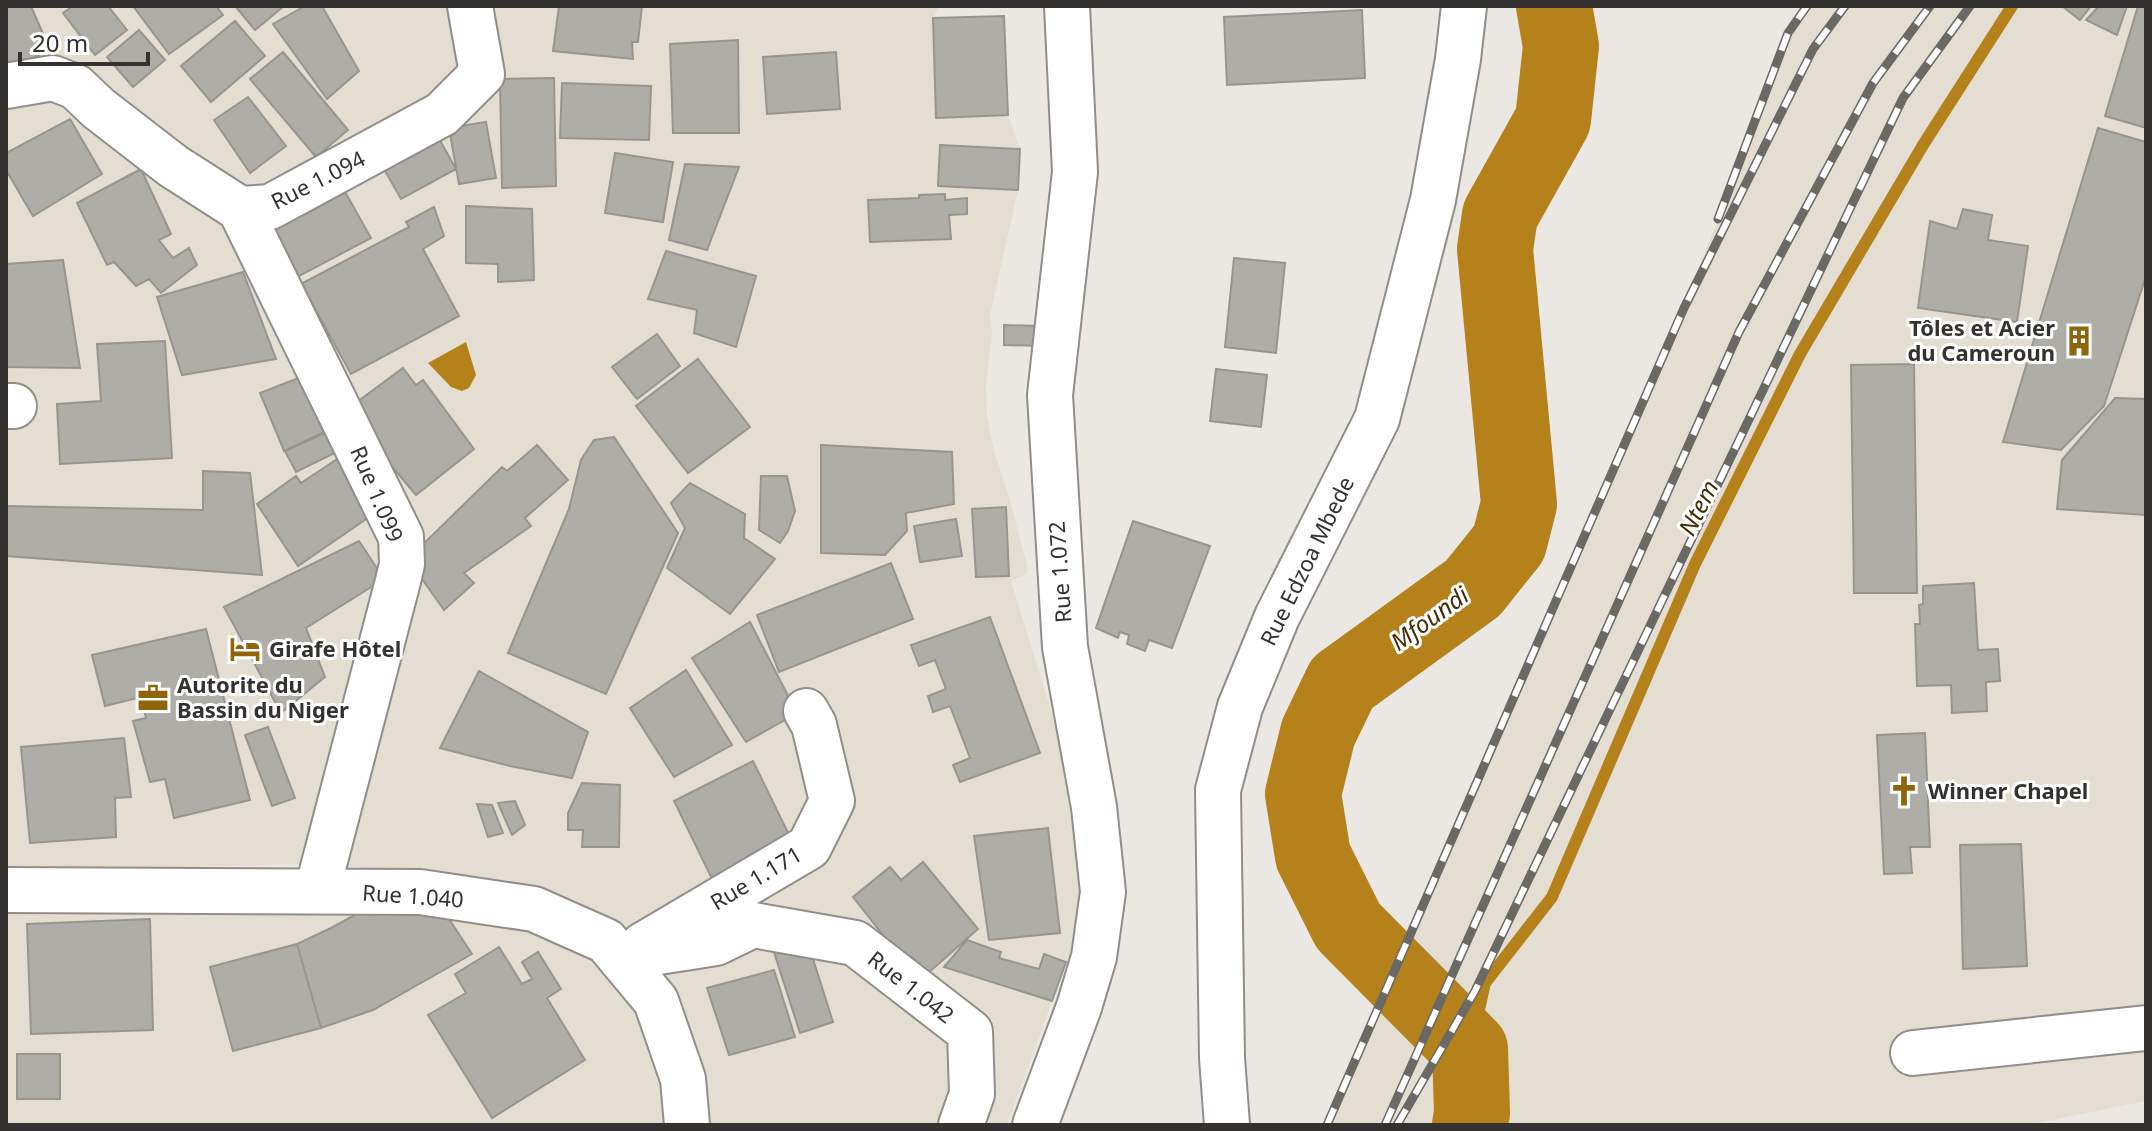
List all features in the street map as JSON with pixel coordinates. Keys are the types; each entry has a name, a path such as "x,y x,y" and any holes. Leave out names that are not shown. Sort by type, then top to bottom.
{"street":[{"name":"Rue 1.094","path":"6,86 53,78 76,87 173,166 240,209 270,207 442,114 482,74 470,6"},
{"name":"Rue 1.072","path":"1035,1125 1079,1007 1094,957 1103,892 1094,807 1065,647 1050,395 1075,172 1067,6"},
{"name":"Rue Edzoa Mbede","path":"1227,1125 1222,1058 1218,790 1240,707 1277,617 1377,419 1433,200 1458,59 1464,6"},
{"name":"Rue 1.099","path":"240,209 401,537 402,564 398,581 317,891"},
{"name":"Rue 1.171","path":"620,958 809,847 832,801 814,725 806,711"},
{"name":"Rue 1.040","path":"6,890 420,892 534,909 606,941 656,1001 683,1079 687,1125"},
{"name":"Rue 1.042","path":"620,958 716,943 753,925 855,943 970,1032 972,1094 961,1125"},
{"path":"1913,1053 2146,1028"}],"shaded area":[{"path":"6,6 940,6 933,18 1004,16 1008,115 1020,149 1018,190 990,315 992,333 986,386 987,416 1028,569 1026,574 1011,581 1066,759 1081,875 1080,926 1070,963 1066,963 1007,1125 706,1125 666,979 656,957 525,888 452,874 306,864 6,871"},
{"path":"1807,6 2146,6 2146,1101 2027,1125 1511,1125 1470,1051 1470,1125 1327,1125 1684,308 1788,33"},
{"path":"466,342 476,375 469,388 462,391 451,387 428,363"},
{"path":"367,901 539,931 594,959 630,997 661,1060 667,1125 6,1125 6,906"}],"building":[{"path":"6,6 31,6 50,50 6,70"},
{"path":"73,6 108,6 127,30 95,55 63,13"},
{"path":"133,6 216,6 223,15 169,54"},
{"path":"235,6 284,6 255,30"},
{"path":"305,6 322,6 359,71 327,99 273,24"},
{"path":"559,6 642,6 638,42 632,42 633,59 553,51"},
{"path":"2062,6 2091,6 2080,20"},
{"path":"2099,6 2127,6 2117,35 2086,20"},
{"path":"2138,6 2146,6 2146,128 2105,116"},
{"path":"1362,10 1365,78 1227,85 1224,17"},
{"path":"1004,16 1008,115 936,118 933,18"},
{"path":"235,21 265,56 211,102 181,66"},
{"path":"139,30 165,60 133,87 107,57"},
{"path":"738,40 739,133 673,133 670,44"},
{"path":"283,52 348,130 316,157 250,79"},
{"path":"836,52 840,109 767,114 763,57"},
{"path":"554,78 556,186 502,188 500,79"},
{"path":"562,83 651,86 649,140 560,138"},
{"path":"248,97 286,146 250,173 214,120"},
{"path":"70,119 102,174 33,216 6,170 6,153"},
{"path":"486,122 496,178 459,184 449,128"},
{"path":"432,126 456,169 401,199 377,157"},
{"name":"Tôles et Acier du Cameroun","path":"2098,128 2146,142 2146,276 2104,406 2061,450 2003,442"},
{"path":"940,145 1020,149 1018,190 938,186"},
{"path":"615,153 673,162 663,222 605,213"},
{"path":"685,164 739,167 707,250 669,240"},
{"path":"141,169 171,234 159,240 173,258 189,248 197,265 161,293 149,279 136,286 114,262 107,265 77,203"},
{"path":"344,190 371,238 284,284 255,229"},
{"path":"945,194 945,200 967,198 967,214 949,215 951,239 870,242 868,200"},
{"path":"466,206 532,209 534,280 498,282 498,264 466,263"},
{"path":"434,207 444,236 423,249 459,316 351,374 301,284 409,227 406,222"},
{"path":"1963,209 1992,215 1988,240 2028,246 2017,322 1918,308 1930,221 1957,229"},
{"path":"666,251 756,276 736,347 694,333 697,310 648,299"},
{"path":"1234,258 1285,263 1276,353 1225,347"},
{"path":"63,260 80,368 6,367 6,264"},
{"path":"243,272 276,359 182,375 157,297"},
{"path":"1004,325 1041,326 1040,346 1004,345"},
{"path":"657,334 680,366 637,399 612,367"},
{"path":"165,341 172,458 60,464 57,404 101,401 97,344"},
{"path":"698,359 750,427 688,473 636,406"},
{"path":"1914,364 1917,593 1854,593 1851,365"},
{"path":"403,368 416,385 423,380 474,449 416,495 345,411"},
{"path":"1216,369 1267,375 1261,427 1210,421"},
{"path":"301,377 324,432 284,451 260,393"},
{"name":"Tôles et Acier du Cameroun","path":"2115,398 2146,399 2146,515 2057,509 2062,460"},
{"path":"338,427 347,447 296,472 285,451"},
{"path":"614,437 678,533 606,694 508,653 569,509 581,460 594,440"},
{"path":"537,445 568,480 525,518 531,526 464,573 474,583 444,610 408,559 502,467 507,471"},
{"path":"821,445 952,452 954,504 906,513 907,531 885,555 821,553"},
{"path":"348,452 385,506 298,566 257,504 296,476 301,483"},
{"path":"203,471 250,473 262,575 6,556 6,506 203,510"},
{"path":"761,476 787,476 795,511 780,543 759,530"},
{"path":"690,483 745,514 744,538 775,559 730,614 667,568 685,528 671,503"},
{"path":"1006,507 1009,576 976,577 972,509"},
{"path":"956,519 962,556 920,562 914,526"},
{"path":"1133,521 1210,546 1172,648 1149,640 1145,651 1127,644 1129,635 1120,632 1118,638 1096,628"},
{"path":"359,541 384,579 306,628 325,677 281,713 224,607"},
{"path":"891,563 913,619 779,672 757,615"},
{"path":"1974,583 1978,650 1998,649 2000,681 1986,682 1987,711 1952,713 1951,685 1917,686 1915,624 1920,624 1919,605 1923,604 1923,586"},
{"path":"990,617 1040,753 960,782 953,765 970,758 950,706 933,712 928,696 946,689 935,660 919,666 911,645"},
{"path":"750,622 797,713 746,742 692,658"},
{"path":"206,629 250,800 174,818 165,779 150,782 133,721 146,718 141,697 105,706 92,655"},
{"path":"686,670 732,745 674,777 630,708"},
{"path":"479,671 588,732 572,778 440,748"},
{"path":"268,727 295,798 272,806 245,735"},
{"name":"Winner Chapel","path":"1925,733 1930,847 1910,847 1912,873 1884,874 1877,735"},
{"path":"124,738 131,797 115,798 116,837 30,843 21,747"},
{"path":"753,761 792,841 714,883 674,801"},
{"path":"582,783 620,785 619,847 582,847 583,830 568,830 568,813"},
{"path":"515,801 525,825 512,835 498,803"},
{"path":"477,804 492,805 503,833 488,837"},
{"path":"1048,828 1060,933 989,940 974,836"},
{"path":"2021,844 2027,966 1963,969 1960,845"},
{"path":"923,862 978,929 919,981 853,897 890,867 901,880"},
{"path":"422,878 472,954 373,1010 321,1028 297,944"},
{"path":"150,919 153,1030 31,1034 27,924"},
{"path":"807,940 833,1022 800,1033 774,952"},
{"path":"967,940 1001,952 999,958 1039,969 1044,954 1066,962 1052,1001 944,967"},
{"path":"297,944 321,1028 233,1051 210,967"},
{"path":"499,947 522,984 532,979 522,962 538,952 561,989 547,998 585,1060 492,1118 428,1015 466,993 455,974"},
{"path":"774,970 795,1037 729,1055 707,988"},
{"path":"17,1054 60,1054 60,1099 17,1099"}],"waterway":[{"name":"Mfoundi","path":"1470,1125 1470,1049 1348,926 1313,856 1303,794 1318,733 1342,683 1473,588 1509,543 1519,504 1495,249 1500,215 1553,120 1561,46 1554,6"},
{"name":"Ntem","path":"1470,1049 1485,983 1552,897 1695,564 1800,354 1923,145 2012,6"}],"railway":[{"path":"1718,219 1788,33 1807,6"},
{"path":"1327,1125 1684,308 1813,49 1845,6"},
{"path":"1385,1125 1739,332 1873,83 1930,6"},
{"path":"1397,1125 1475,991 1903,98 1970,6"}],"place":[{"name":"Tôles et Acier du Cameroun","path":"2079,341"},
{"name":"Girafe Hôtel","path":"245,649"},
{"name":"Autorite du Bassin du Niger","path":"153,698"},
{"name":"Winner Chapel","path":"1904,791"}]}
